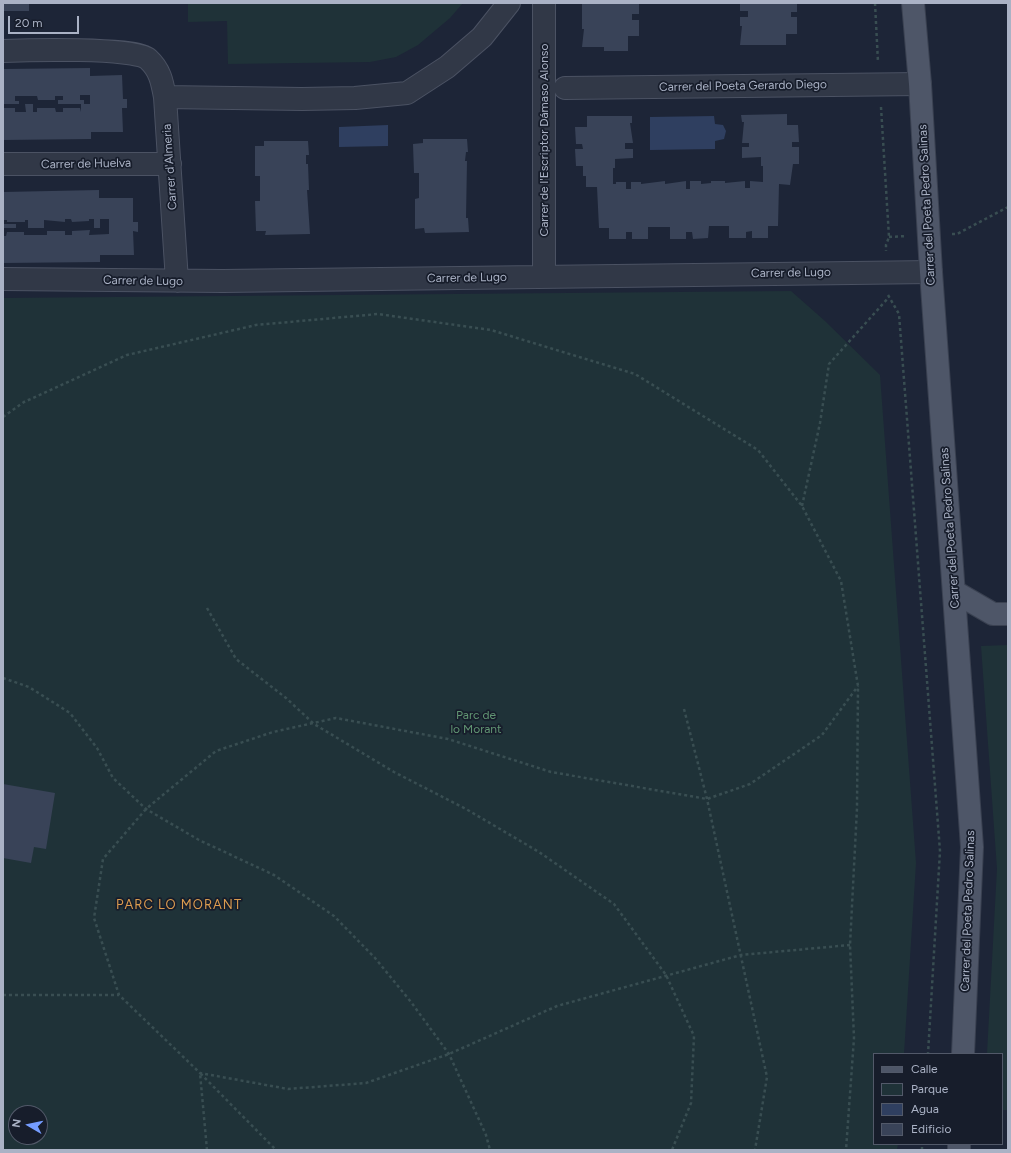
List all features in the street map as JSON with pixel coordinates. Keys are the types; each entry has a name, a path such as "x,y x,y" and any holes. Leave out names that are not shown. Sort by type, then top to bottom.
{"main road":[{"name":"Carrer del Poeta Pedro Salinas","path":"913,3 920,84 931,272 972,847 963,1053"},
{"path":"955,592 993,614 1008,614"}],"street":[{"path":"165,97 355,98 407,94 447,67 482,36 509,3"},
{"name":"Carrer de l'Escriptor Dámaso Alonso","path":"544,3 544,277"},
{"name":"Carrer d'Almeria","path":"3,51 121,52 147,57 160,72 165,97 177,281"},
{"name":"Carrer del Poeta Gerardo Diego","path":"565,88 920,84"},
{"name":"Carrer de Huelva","path":"3,164 170,164"},
{"name":"Carrer de Lugo","path":"3,279 177,281 886,271 931,272"}],"path":[{"path":"874,3 889,237 886,245 886,289 899,314 940,851 928,1053"},
{"path":"802,506 820,423 829,364 889,297"},
{"path":"3,417 24,402 126,355 256,325 378,314 491,330 635,374 758,450 802,506 841,581 858,686 857,808 850,945 854,1038 846,1150"},
{"path":"207,608 236,659 286,698 314,724 394,772 466,809 539,852 614,904 666,975 694,1036 691,1103 672,1150"},
{"path":"3,678 29,687 70,713 96,748 113,778 146,808 199,840 274,875 334,916 375,958 411,1002 448,1054 486,1136 490,1150"},
{"path":"276,1150 200,1073 119,995 94,918 103,859 146,808 216,751 273,732 336,718 448,739 552,772 707,799 750,784 822,735 858,686"},
{"path":"684,709 707,799 767,1077 755,1150"},
{"path":"200,1073 288,1089 366,1083 448,1054 557,1006 741,955 850,945"},
{"path":"3,995 119,995"},
{"path":"200,1073 207,1150"}],"green space":[{"path":"188,3 463,3 450,18 418,45 396,57 370,62 228,64 227,21 188,22"},
{"name":"Parc de lo Morant","path":"791,291 825,321 880,375 916,863 904,1053 873,1053 873,1145 898,1145 897,1150 3,1150 3,298"},
{"path":"1008,645 1008,1110 1003,1110 1003,1053 987,1053 997,869 981,646"}],"water":[{"path":"714,116 715,124 723,125 726,131 724,139 715,141 715,149 650,150 650,117"},
{"path":"388,125 388,146 339,147 339,127"}],"building":[{"path":"3,3 29,3 29,11 3,11"},
{"path":"639,3 639,14 632,14 632,20 639,20 639,36 628,36 628,51 604,51 604,47 582,47 584,29 582,29 582,4"},
{"path":"740,3 797,3 797,12 791,12 791,17 797,17 797,34 786,34 786,45 740,45 742,26 740,26 740,17 748,17 748,11 740,11"},
{"path":"90,68 90,76 122,75 123,99 127,99 127,108 122,108 123,132 91,132 91,139 3,140 3,108 15,108 15,112 26,112 25,104 33,104 33,112 37,112 37,108 55,108 56,112 63,112 63,108 80,108 81,112 81,104 58,104 58,100 63,100 63,96 55,96 55,100 38,100 37,96 15,96 15,101 19,101 19,104 3,104 3,69","holes":["80,95 90,95 90,104 84,104 84,100 80,100"]},
{"path":"787,114 787,125 798,125 799,142 792,142 792,147 799,147 799,164 793,164 790,185 779,184 778,226 768,226 768,238 752,238 752,231 746,232 746,238 729,238 729,226 709,226 708,238 693,239 692,232 686,232 686,239 670,239 670,227 648,227 648,239 632,239 632,232 626,232 626,239 609,239 609,228 599,228 597,187 586,187 586,176 583,176 583,166 576,166 575,149 583,149 582,144 576,144 575,127 587,127 587,116 632,116 632,123 630,123 633,143 625,143 625,149 633,149 633,158 615,159 615,168 613,168 613,184 616,184 616,182 626,182 626,189 631,189 631,182 641,182 641,184 665,181 665,184 686,181 686,189 690,189 690,181 701,181 701,184 711,183 711,181 725,181 725,183 745,181 745,188 750,188 750,181 763,182 763,166 761,166 761,157 742,158 742,147 749,147 749,143 742,143 744,122 742,122 741,115"},
{"path":"423,139 467,139 468,152 466,152 465,161 467,161 466,218 468,218 469,232 425,233 424,228 415,229 415,199 419,198 419,173 414,173 413,144 423,143"},
{"path":"264,141 308,141 309,155 306,155 306,164 308,164 309,190 307,190 310,234 265,235 266,231 256,231 255,201 260,201 260,176 255,176 255,146 264,146"},
{"path":"99,190 99,198 133,198 133,222 138,222 138,232 133,231 134,255 100,255 100,262 3,263 3,236 6,236 7,232 24,232 24,235 47,235 47,231 65,231 65,235 72,235 72,231 90,230 89,235 109,234 109,219 100,219 100,228 94,228 94,219 89,219 89,221 72,222 71,219 65,219 65,222 44,220 44,228 28,228 28,220 25,220 25,222 7,222 7,220 3,220 3,192"},
{"path":"3,224 16,224 16,228 3,228"},
{"path":"3,784 55,793 46,849 34,847 31,863 3,858"}],"district":[{"name":"PARC LO MORANT","path":"179,905"}]}
